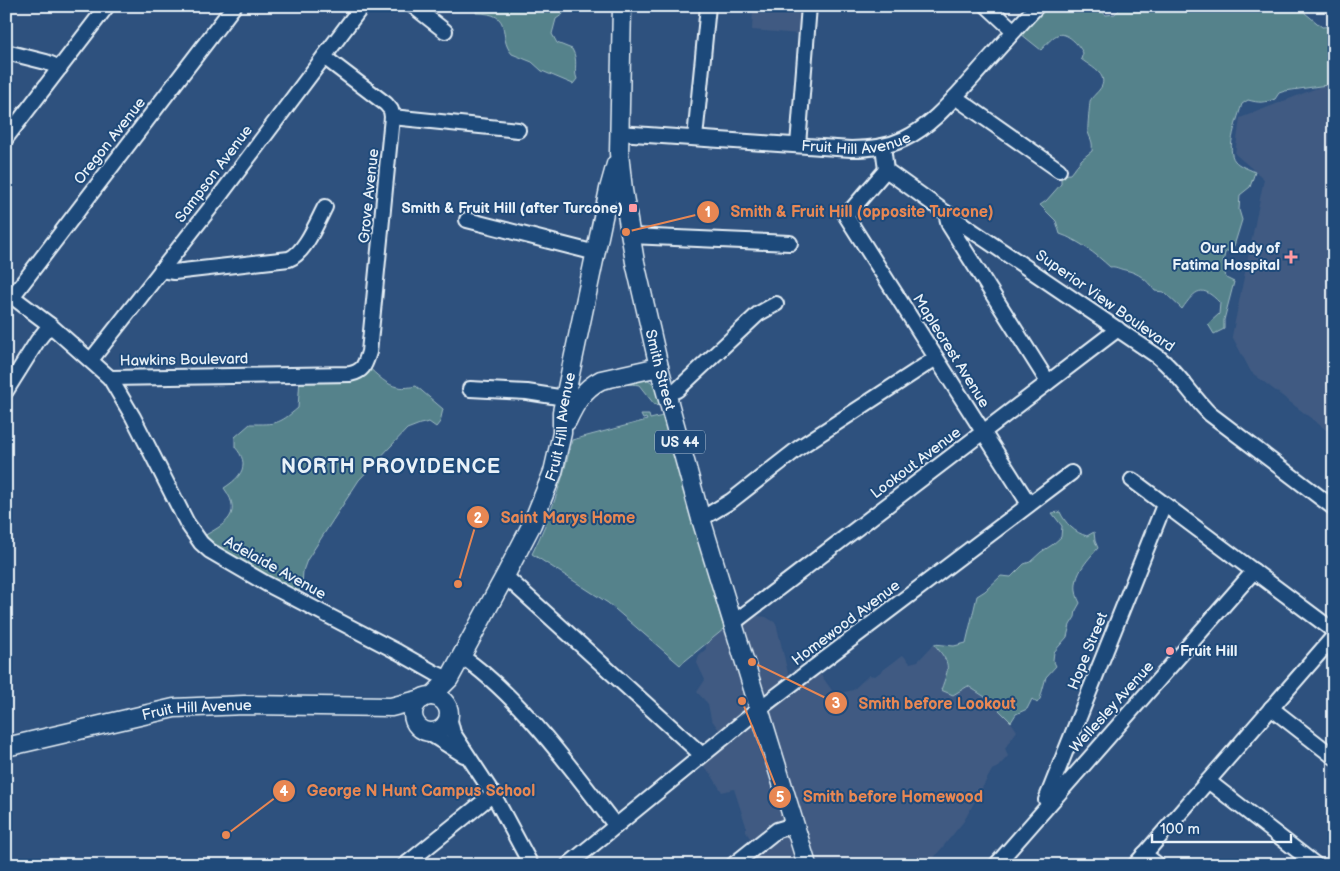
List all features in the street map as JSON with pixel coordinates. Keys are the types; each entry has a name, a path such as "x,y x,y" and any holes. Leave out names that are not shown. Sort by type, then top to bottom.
{"main road":[{"name":"Smith Street","path":"622,6 619,153 630,236 666,394 701,519 807,865"},
{"name":"Fruit Hill Avenue","path":"6,747 174,708 244,705 391,707 437,704 448,679 532,524 545,494 562,433 562,412 609,189 619,153"},
{"path":"573,358 589,376 601,380"},
{"path":"562,433 578,399 588,388 601,380 659,366"},
{"path":"437,704 442,728 433,732 419,726 414,711 415,706 437,704"},
{"name":"Fruit Hill Avenue","path":"391,707 419,726"}],"street":[{"path":"6,138 107,6"},
{"name":"Oregon Avenue","path":"9,295 234,6"},
{"name":"Sampson Avenue","path":"90,360 218,198 362,6"},
{"path":"413,6 445,31"},
{"path":"695,138 708,6"},
{"path":"798,145 809,6"},
{"path":"987,6 1014,30"},
{"name":"Fruit Hill Avenue","path":"619,133 851,149 883,146 904,139 921,128 955,97 1037,6"},
{"path":"6,52 46,62 60,68"},
{"path":"324,57 386,104 391,110 392,117 518,130"},
{"path":"955,97 1059,170"},
{"name":"Grove Avenue","path":"362,369 369,352 392,117"},
{"path":"883,146 886,170"},
{"name":"Superior View Boulevard","path":"886,170 1166,363 1197,401 1225,426 1334,508"},
{"name":"Maplecrest Avenue","path":"886,170 846,216 1029,504"},
{"path":"161,270 174,272 278,261 293,257 302,248 325,207"},
{"path":"946,213 949,224 1048,382"},
{"path":"467,220 596,253"},
{"path":"630,236 790,243"},
{"name":"Hawkins Boulevard","path":"9,295 50,325 110,378 350,374 362,369"},
{"path":"666,394 677,390 758,314 776,304"},
{"path":"6,391 34,346 50,325"},
{"name":"Lookout Avenue","path":"733,623 1118,329"},
{"path":"701,519 731,501 800,446 936,358"},
{"name":"Adelaide Avenue","path":"110,378 133,417 186,523 201,543 210,551 267,584 448,679"},
{"path":"470,389 527,392 565,398"},
{"name":"Homewood Avenue","path":"568,865 759,709 1071,472"},
{"path":"1132,480 1334,631"},
{"name":"Hope Street","path":"1042,810 1164,505"},
{"name":"Wellesley Avenue","path":"996,865 1042,810 1254,571"},
{"path":"505,576 702,755"},
{"path":"1135,865 1334,636"},
{"path":"461,656 475,666 521,710 541,732 616,826"},
{"path":"437,704 467,757 493,794 531,865"},
{"path":"1271,708 1334,757"},
{"path":"419,726 467,757"},
{"path":"1208,781 1316,865"},
{"path":"405,865 493,794"},
{"path":"733,865 777,830 794,825"},
{"path":"1144,854 1158,865"}],"shaded area":[{"path":"712,6 801,6 798,34 752,30 753,9"},
{"name":"Our Lady of Fatima Hospital","path":"1334,84 1334,436 1251,372 1232,336 1264,179 1235,154 1240,118 1322,86"},
{"path":"744,614 766,617 776,623 789,677 779,692 816,668 836,696 853,690 869,675 875,676 903,655 910,663 918,661 934,644 945,658 953,695 968,686 988,699 1011,722 1017,731 1005,748 1008,756 998,767 992,770 964,821 928,865 737,865 756,848 746,832 746,826 734,789 722,792 711,774 697,760 722,734 711,719 708,704 697,692 705,680 697,663 699,655 706,649 705,639 709,633 731,625"}],"green space":[{"path":"477,6 562,6 563,14 556,19 552,34 557,43 572,49 575,57 577,79 573,84 542,71 532,62 512,54 505,40 501,21 488,14 476,13"},
{"path":"1037,6 1095,7 1106,15 1115,14 1123,6 1303,6 1305,13 1322,27 1334,26 1334,84 1285,91 1279,93 1275,99 1262,102 1248,100 1242,104 1233,133 1232,156 1239,164 1255,172 1250,187 1240,195 1239,210 1242,220 1234,246 1225,253 1223,263 1226,278 1234,282 1224,320 1224,329 1214,334 1208,324 1219,314 1220,303 1214,297 1204,291 1200,291 1191,297 1182,309 1164,292 1155,291 1138,275 1116,267 1110,267 1086,248 1060,234 1056,221 1040,205 1061,184 1061,175 1070,174 1082,159 1092,151 1088,130 1090,101 1101,87 1103,81 1098,72 1081,59 1083,53 1079,46 1069,37 1061,34 1057,35 1041,50 1016,30"},
{"path":"365,364 382,380 394,386 416,386 443,409 440,422 436,427 429,422 407,429 359,480 307,560 303,571 302,586 293,601 197,540 221,525 231,514 230,498 224,488 239,475 243,465 240,453 235,447 235,437 250,424 266,424 281,421 298,408 300,378"},
{"path":"644,377 654,384 661,407 654,404 639,385 613,385"},
{"path":"641,415 649,415 650,419 663,416 724,629 680,665 608,603 532,554 555,498 572,440 647,420 646,418 643,419"},
{"path":"1060,512 1068,524 1078,533 1087,536 1094,532 1098,548 1079,573 1076,587 1080,603 1067,637 1054,652 1053,660 1056,666 1046,677 1040,699 1037,703 1032,699 1027,709 1016,714 1011,722 988,699 968,686 953,695 941,690 947,666 944,657 934,644 954,646 966,643 977,596 1001,576 1011,577 1024,564 1030,562 1061,537 1062,526 1052,513"}],"place":[{"name":"Smith & Fruit Hill (after Turcone)","path":"633,208"},
{"name":"Smith & Fruit Hill (opposite Turcone)","path":"626,232"},
{"name":"Our Lady of Fatima Hospital","path":"1291,257"},
{"name":"Saint Marys Home","path":"458,584"},
{"name":"Fruit Hill","path":"1170,651"},
{"name":"Smith before Lookout","path":"752,662"},
{"name":"Smith before Homewood","path":"742,701"},
{"name":"George N Hunt Campus School","path":"226,835"}],"district":[{"name":"NORTH PROVIDENCE","path":"391,467"}]}
